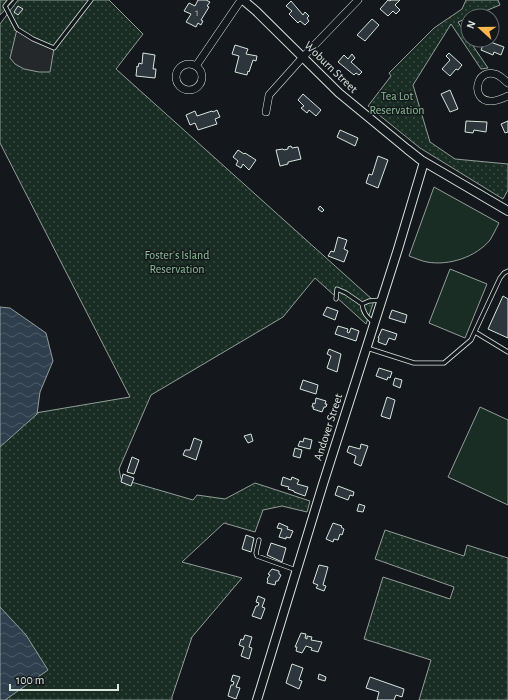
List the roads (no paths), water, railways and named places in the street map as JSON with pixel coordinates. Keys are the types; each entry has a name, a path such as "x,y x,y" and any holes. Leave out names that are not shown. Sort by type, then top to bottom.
{"street":[{"name":"Woburn Street","path":"242,0 339,93 424,162 508,211"},
{"path":"196,66 242,0"},
{"path":"266,112 269,95 358,0"},
{"path":"508,83 499,76 490,73 482,77 477,86 481,96 488,101 508,96"},
{"name":"Andover Street","path":"257,700 424,162"}],"lane":[{"path":"10,0 5,6 17,29 54,48 91,0"},
{"path":"366,348 414,363 444,363 471,340 500,278 508,271"},
{"path":"336,299 337,289 346,293 362,304 366,317 374,323"},
{"path":"362,304 369,301 381,300"},
{"path":"475,332 508,352"},
{"path":"259,540 256,553 257,556 297,571"}],"water":[{"path":"0,307 10,308 46,333 53,361 40,392 37,414 0,447"},
{"path":"0,607 26,635 48,670 5,700 0,700"}],"park label":[{"name":"Tea Lot Reservation","path":"397,103"},
{"name":"Foster's Island Reservation","path":"177,262"}]}
